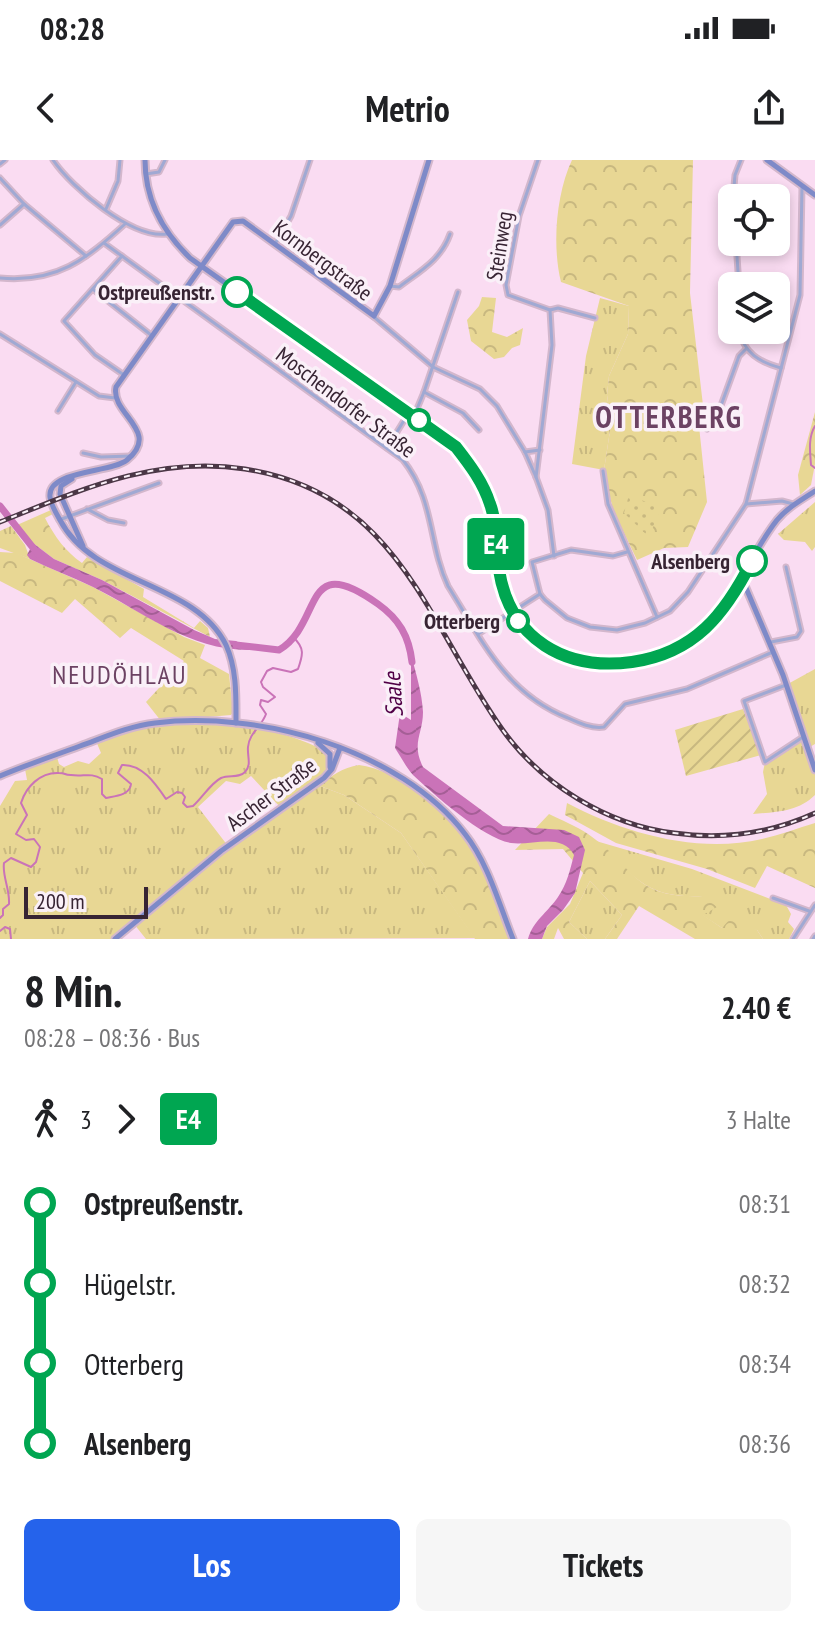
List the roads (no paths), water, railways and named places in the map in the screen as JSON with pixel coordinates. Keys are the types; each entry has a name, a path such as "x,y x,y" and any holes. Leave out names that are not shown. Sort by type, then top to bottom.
{"street":[{"path":"0,164 5,160"},
{"path":"53,160 67,178 125,224 150,234 167,234"},
{"path":"106,209 118,181 120,160"},
{"path":"145,160 150,196 167,234 201,267 456,447 475,472 490,504 495,523 499,574 512,612 533,639 546,648 596,664 615,664 657,656 688,642 714,622 776,522 815,491"},
{"path":"146,174 159,172 165,160"},
{"path":"275,244 291,216 310,160"},
{"path":"374,316 390,286 429,160"},
{"name":"Steinweg","path":"538,160 519,216 506,291 513,297 550,310 558,308 595,318"},
{"path":"734,184 741,160"},
{"path":"767,160 815,195"},
{"path":"0,178 24,204 87,257"},
{"path":"627,552 607,556 571,550 532,562 540,594 555,610 590,627 617,630 645,623 670,611 688,592 746,504 802,282 802,186"},
{"path":"0,225 24,204"},
{"name":"Kornbergstraße","path":"201,267 229,226 238,220 374,316 433,367 480,389 504,415 525,452 548,510 554,556"},
{"path":"0,278 46,277 87,257 125,224"},
{"path":"390,286 399,287 435,260 445,248 450,234"},
{"name":"Moschendorfer Straße","path":"104,243 403,460 419,482 429,510 442,574 499,669 521,691 553,712 583,724 604,727 625,704 687,689 773,652"},
{"path":"122,256 65,318 65,323 95,355 124,375"},
{"path":"201,267 116,387 118,406 133,420 138,430 137,446 131,456 118,465 61,479 52,489 50,498 59,520 85,550 190,608 216,629 231,660 236,723"},
{"path":"94,290 152,335"},
{"path":"387,448 424,392 458,292"},
{"path":"536,477 552,345 550,310"},
{"path":"0,334 104,398 115,398"},
{"path":"744,344 761,361 781,368"},
{"path":"707,429 719,411 739,356 746,349"},
{"path":"58,411 76,382"},
{"path":"424,392 463,413 479,430"},
{"path":"525,452 540,450"},
{"path":"83,453 101,457 131,456"},
{"path":"603,471 608,504 657,617"},
{"path":"83,474 66,481 59,490 85,550"},
{"path":"59,520 159,483"},
{"path":"746,504 788,501 794,505"},
{"path":"87,509 108,520 124,523"},
{"path":"769,642 797,637 801,631 786,567"},
{"path":"741,583 746,588 773,652 815,770"},
{"path":"478,634 540,594"},
{"path":"786,685 744,701 765,762 803,737"},
{"path":"0,776 137,726 183,721 270,727 340,748"},
{"path":"313,740 326,750 331,760 324,778"},
{"name":"Ascher Straße","path":"115,939 221,851 324,778 332,769 340,748 362,755 400,776 464,831 487,873 513,939"},
{"path":"773,898 809,911"},
{"path":"793,939 815,905"}],"water":[{"path":"33,543 54,559 102,580 194,630 215,639 236,641 251,650 208,644 169,629 93,587 30,559 27,555"},
{"path":"411,655 422,705 418,751 423,767 503,826 564,830 579,837 585,850 575,893 547,926 542,939 528,939 537,922 561,892 574,855 569,848 554,842 511,843 500,840 473,825 410,772 395,748 400,713 411,720"}],"waterway":[{"path":"815,426 810,450 811,465 815,468"},
{"name":"Saale","path":"0,506 38,554"},
{"name":"Saale","path":"236,645 279,650 303,624 316,596 325,587 336,584 353,589 392,616 402,629 412,662"},
{"path":"0,918 9,904 4,863 11,858 31,867 36,862 40,847 34,839 26,840 16,834 27,815 21,803 26,791 35,782 52,773 94,776 102,779 102,794 106,798 128,791 131,784 118,773 122,765 129,766 147,776 166,799 177,792 182,793 185,797 183,803 187,807 193,806 217,780 239,775 247,769 249,742 266,714 260,705 261,700 268,702 275,697 261,682 267,671 273,668 291,672 298,669 302,652 293,637"},
{"path":"0,931 5,927 10,929 11,939"}],"railway":[{"path":"0,522 89,487 150,471 212,466 245,469 297,483 339,505 374,533 428,606 502,729 536,767 578,799 624,821 693,835 746,834 781,826 815,813"}],"place":[{"name":"Ostpreußenstr.","path":"237,292"},
{"name":"Alsenberg","path":"752,561"},
{"name":"Otterberg","path":"518,621"}],"district":[{"name":"OTTERBERG","path":"669,416"},
{"name":"NEUDÖHLAU","path":"120,674"}]}
